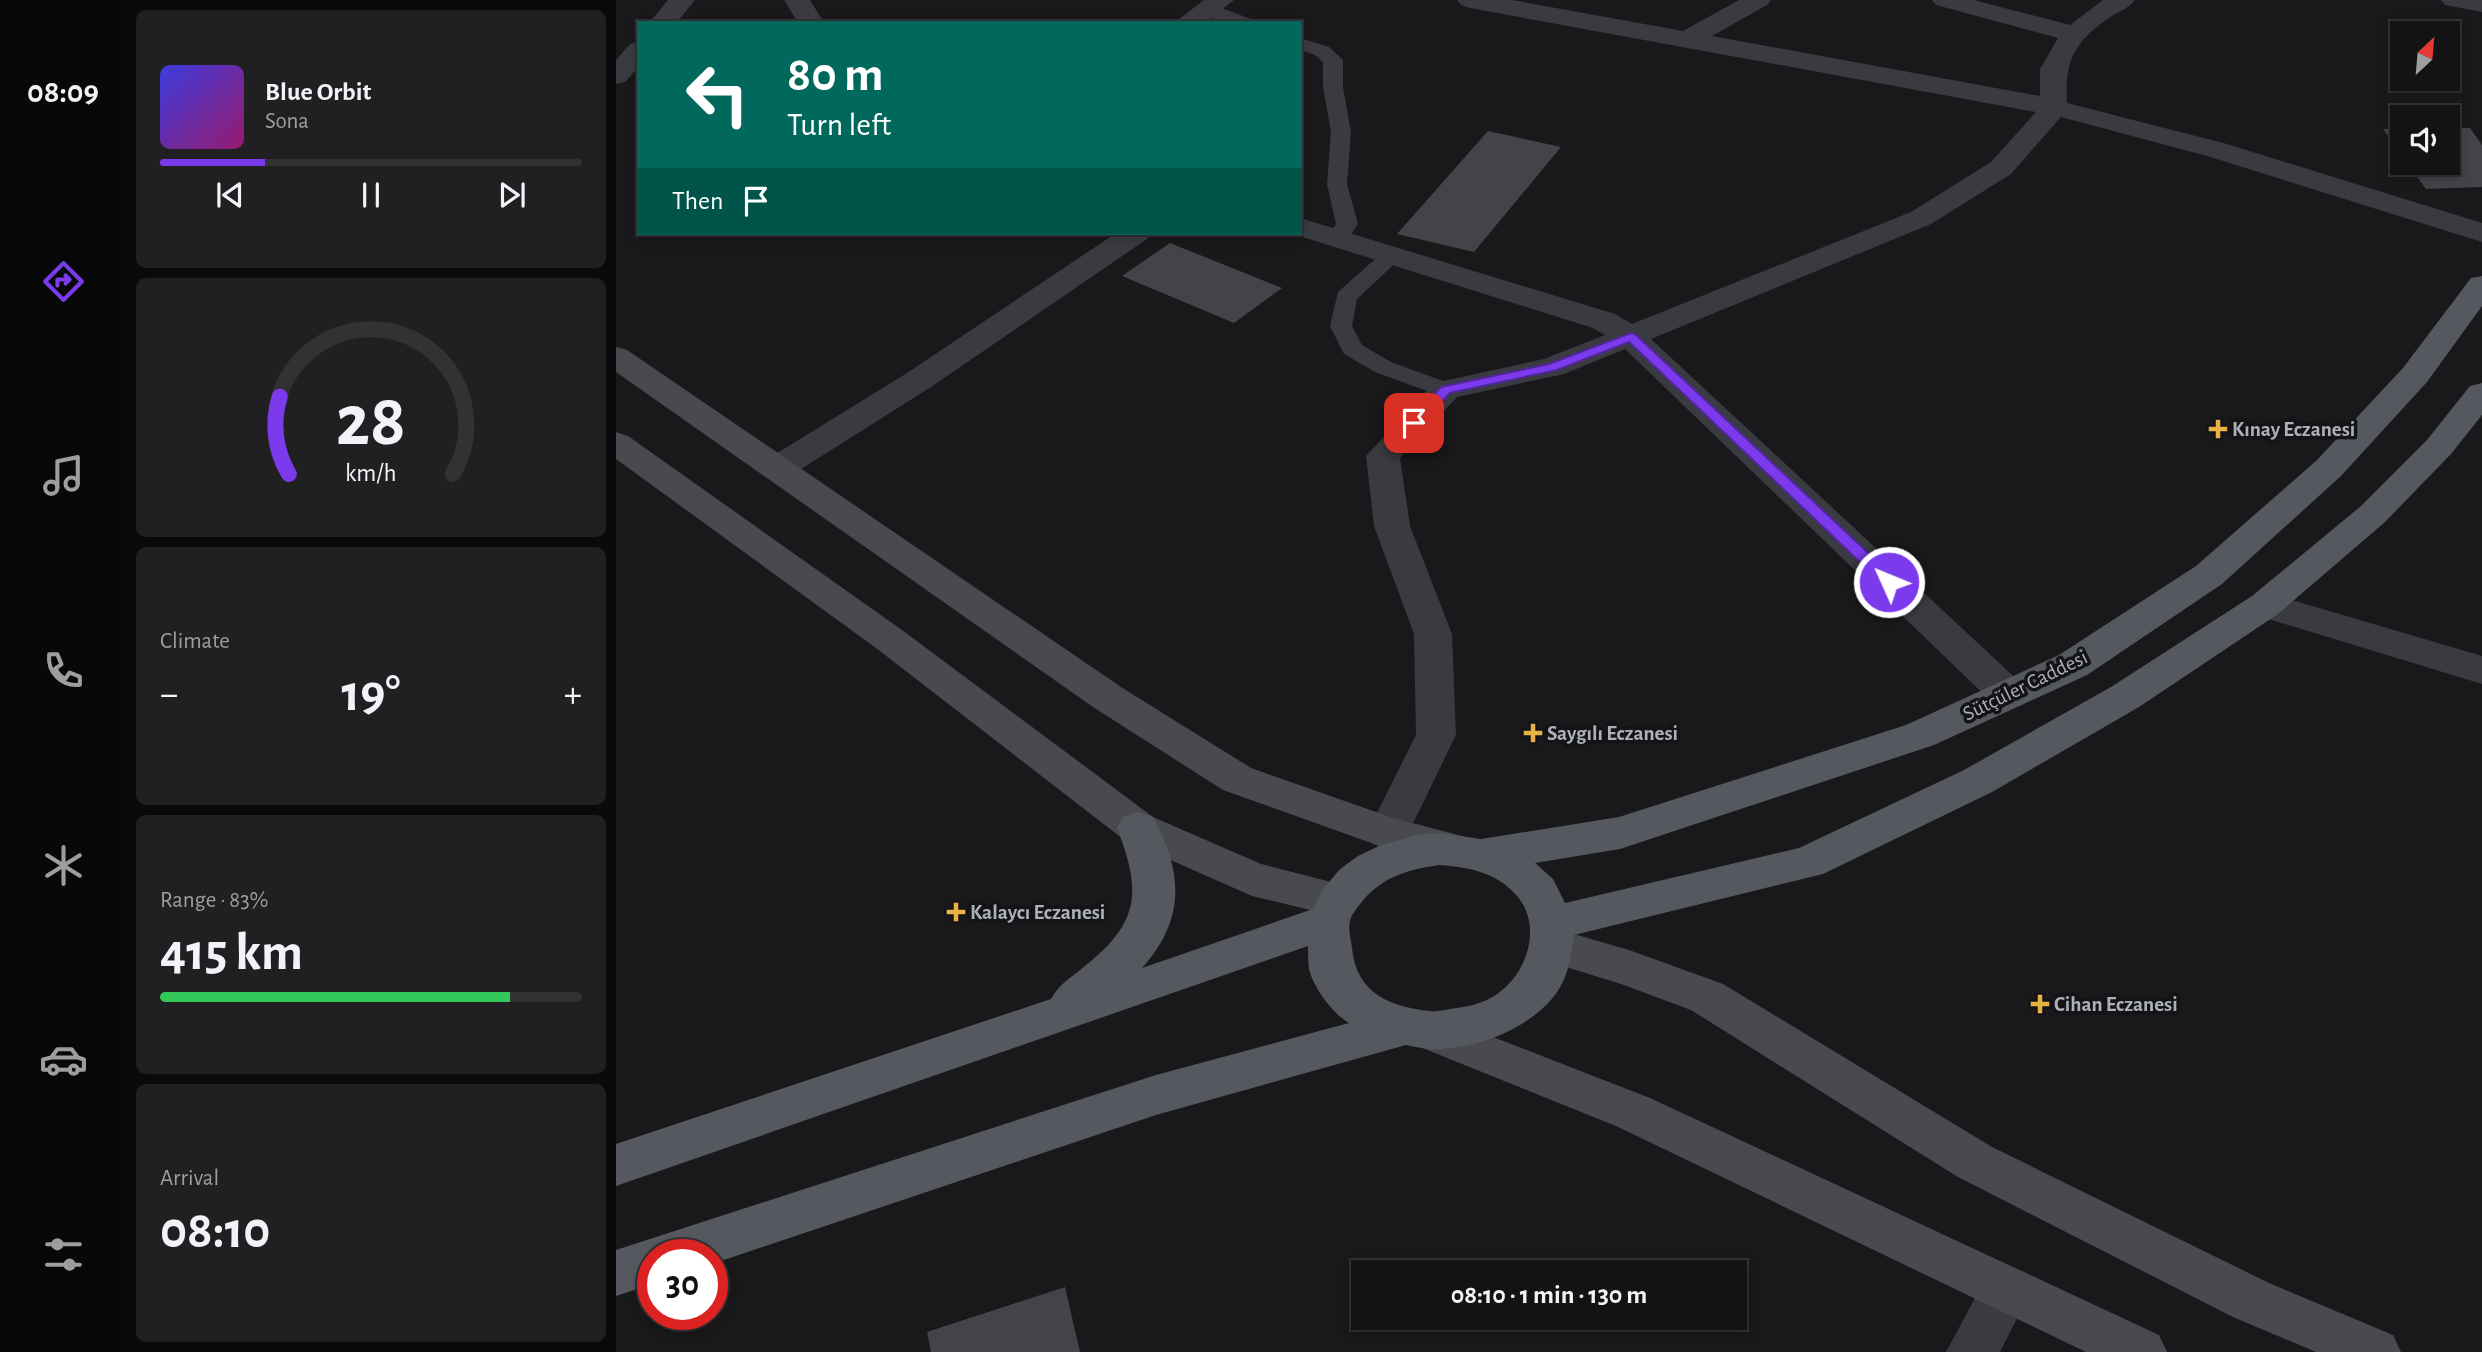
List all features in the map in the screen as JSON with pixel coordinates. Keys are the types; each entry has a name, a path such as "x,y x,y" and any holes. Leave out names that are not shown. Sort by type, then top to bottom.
{"main road":[{"name":"Sütçüler Caddesi","path":"1468,852 1620,833 1920,735 2073,665 2209,575 2329,468 2415,375 2482,285"},
{"path":"616,357 1107,697 1237,779 1388,833 1468,852 1506,865 1528,880 1543,900 1552,934 1547,965 1537,984 1503,1014 1480,1024 1456,1030 1417,1030 1156,1095 720,1239"},
{"path":"1552,934 1808,862 1978,781 2126,697 2265,605 2373,514 2439,447 2482,393"},
{"path":"616,443 889,639 1138,828 1252,879 1333,910"},
{"path":"1040,1022 1101,980 1135,949 1153,910 1155,878 1138,828"},
{"path":"1468,852 1427,850 1401,855 1376,866 1355,881 1333,910 1325,943 1328,965 1338,986 1354,1004 1376,1018 1417,1030 1633,1112 2141,1352"},
{"path":"616,1165 1040,1022 1333,910"},
{"path":"1552,934 1629,968 1707,997 1975,1162 2250,1300 2375,1352"},
{"path":"616,1273 637,1266"}],"street":[{"path":"664,21 682,0"},
{"path":"797,0 810,21"},
{"path":"1470,0 2054,108 2159,133 2287,170 2482,233"},
{"path":"1687,39 1758,0"},
{"path":"1945,0 2074,34"},
{"path":"1388,833 1436,735 1433,634 1392,526 1383,456 1446,390 1552,367 1921,218 2001,168 2054,108 2054,65 2074,34 2108,6 2122,0"},
{"path":"2454,0 2482,4"},
{"path":"616,76 637,52"},
{"path":"1302,228 1604,321 1631,337 2009,695"},
{"path":"778,468 919,380 1133,235"},
{"path":"2265,605 2482,670"},
{"path":"1972,1352 2007,1289"}],"lane":[{"path":"1204,8 1239,21"},
{"path":"1302,45 1322,51 1333,60 1333,88 1341,132 1337,184 1348,224 1336,240"},
{"path":"1391,257 1346,297 1340,326 1352,349 1401,374 1446,390"}],"building":[{"path":"2460,128 2470,128 2482,145 2482,187 2426,189 2416,175 2460,175"},
{"path":"2383,129 2390,129 2390,139"},
{"path":"1488,131 1561,147 1474,252 1397,234"},
{"path":"1170,243 1282,288 1234,323 1122,276"},
{"path":"1065,1287 1080,1352 931,1352 927,1332"}],"place":[{"name":"Kınay Eczanesi","path":"2218,429"},
{"name":"Saygılı Eczanesi","path":"1533,733"},
{"name":"Kalaycı Eczanesi","path":"956,912"},
{"name":"Cihan Eczanesi","path":"2040,1004"}],"route":[{"path":"1414,423 1446,390 1552,367 1631,337 1889,582"}]}
